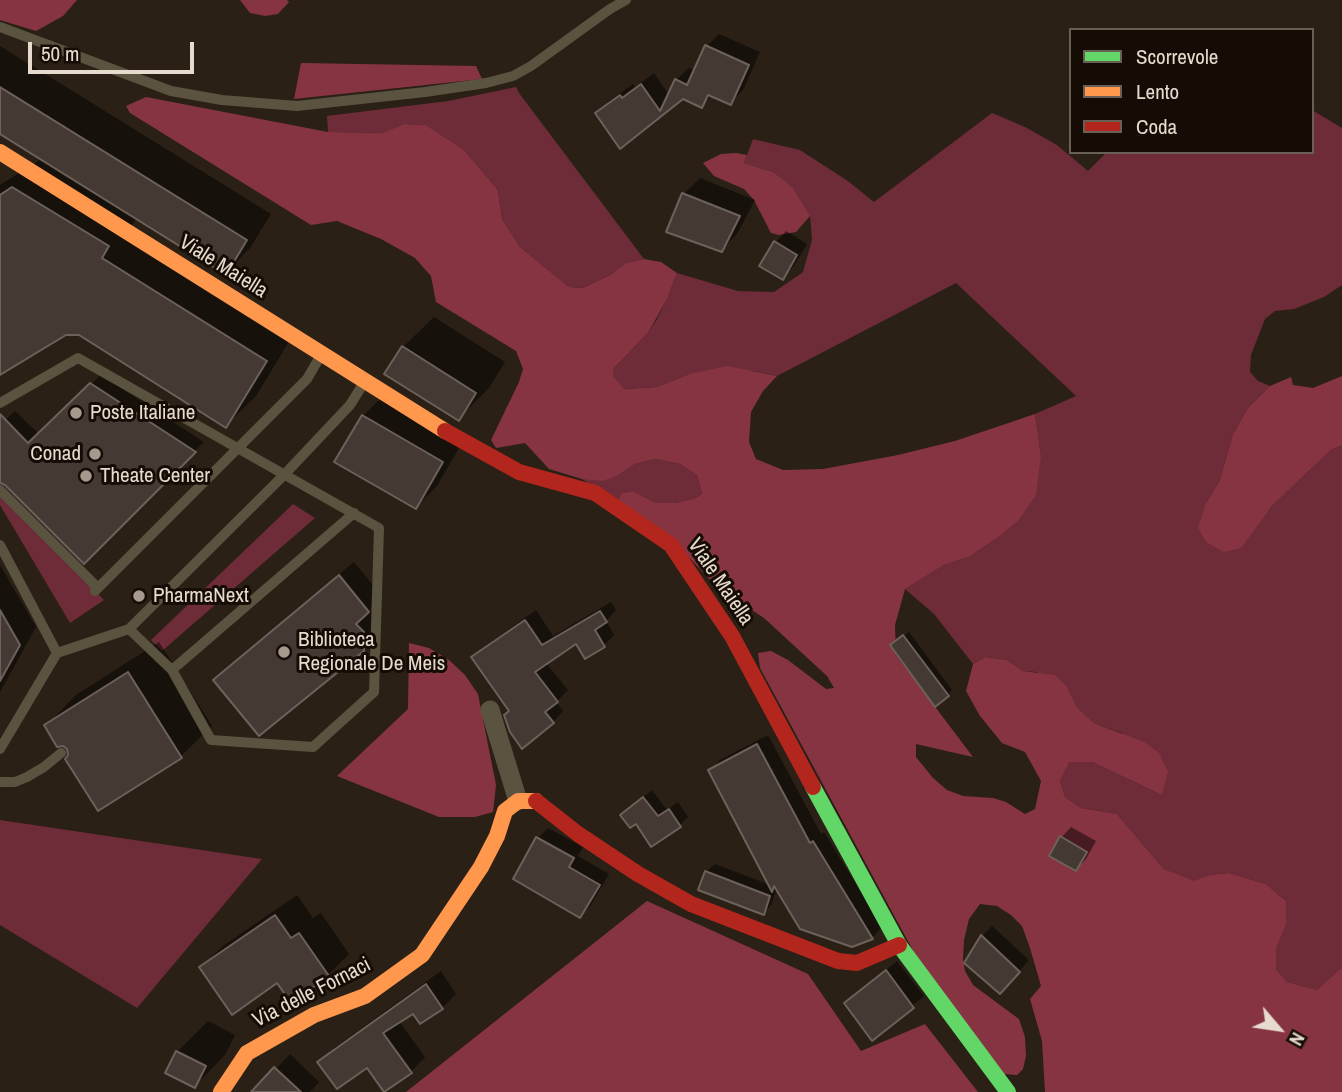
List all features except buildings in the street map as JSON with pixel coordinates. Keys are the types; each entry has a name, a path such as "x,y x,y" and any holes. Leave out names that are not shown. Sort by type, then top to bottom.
{"main road":[{"name":"Viale Maiella","path":"0,152 438,428 519,472 595,493 671,545 732,636 899,945 1008,1092"},
{"path":"519,801 537,801 578,834 638,874 691,904 838,961 857,963 899,945"},
{"name":"Via delle Fornaci","path":"221,1092 247,1053 314,1015 365,996 422,955 481,867 497,836 505,811 519,801"}],"street":[{"path":"490,710 519,801"}],"lane":[{"path":"0,27 171,91 222,100 297,106 425,92 513,76 626,0"},
{"path":"0,490 97,590 307,379 322,354"},
{"path":"0,403 78,358 379,528 374,692 313,747 211,740 172,670 129,629"},
{"path":"0,749 57,653 129,629 284,475 349,405 365,381"},
{"path":"172,670 354,513"},
{"path":"0,545 57,653"},
{"path":"0,782 15,782 27,777 61,753"}],"shaded area":[{"path":"0,0 77,0 63,16 36,31 0,20"},
{"path":"240,0 289,2 278,14 265,16 250,13"},
{"path":"301,63 476,66 482,79 294,99"},
{"path":"516,87 644,259 626,263 610,275 583,288 569,287 520,247 502,219 498,190 463,149 426,125 404,124 384,133 328,132 327,116 448,101"},
{"path":"146,97 328,132 383,133 404,124 426,125 463,149 498,190 502,219 520,247 569,287 583,288 610,275 626,263 644,259 661,262 677,273 667,299 648,333 614,368 613,376 624,389 657,387 689,374 727,366 777,376 763,391 751,412 749,442 756,459 783,470 823,469 898,455 955,441 1035,414 1041,456 1036,495 1018,521 969,557 944,565 905,589 895,625 896,655 973,757 916,744 916,757 947,790 963,796 993,798 1006,802 1025,814 1035,809 1041,781 1025,752 1002,743 980,716 966,691 973,664 985,657 1007,660 1023,671 1055,675 1067,687 1077,707 1094,723 1144,742 1159,753 1168,772 1162,795 1092,762 1069,762 1060,781 1065,797 1081,808 1117,814 1164,869 1194,881 1210,875 1229,873 1266,884 1286,901 1286,925 1276,948 1276,969 1287,982 1317,990 1342,967 1342,1092 1045,1092 1042,1041 1030,999 1041,986 1030,948 1022,926 1011,915 997,906 980,904 969,919 964,940 965,971 973,985 1019,1019 1025,1037 1026,1056 1023,1069 1017,1075 1002,1074 923,969 760,668 758,653 771,651 788,660 826,689 834,688 827,676 764,618 717,587 678,546 617,502 622,493 633,491 656,503 693,499 702,494 697,475 680,464 655,459 635,464 617,476 602,481 582,479 549,469 525,443 496,448 491,440 523,369 516,351 436,302 431,276 415,258 381,239 337,221 311,225 130,113 126,106"},
{"path":"1314,111 1342,128 1342,285 1324,297 1294,309 1275,311 1265,319 1251,355 1250,372 1258,381 1270,386 1248,408 1233,434 1220,480 1206,503 1240,548 1272,506 1331,450 1342,445 1342,967 1317,990 1287,982 1276,969 1276,947 1286,925 1286,901 1266,884 1229,873 1210,875 1194,882 1164,869 1117,814 1081,808 1065,797 1060,781 1068,762 1092,762 1162,795 1122,733 1094,723 1077,707 1067,687 1036,672 1023,671 1007,660 985,657 973,664 934,614 905,589 944,565 969,557 1018,521 1041,456 1035,414 1076,396 956,283 777,376 753,371 689,374 657,387 623,389 612,376 614,368 648,333 657,319 677,273 738,291 774,292 803,272 812,240 810,216 773,172 744,163 753,139 800,150 848,181 874,202 992,113 1057,145 1088,171 1105,154 1314,154"},
{"path":"721,154 747,155 744,163 773,172 792,187 810,216 796,232 779,235 771,233 754,200 744,189 714,176 703,163"},
{"path":"1342,376 1342,445 1331,450 1272,506 1241,548 1224,552 1206,542 1198,528 1206,503 1220,480 1233,434 1248,408 1270,386 1291,377 1293,385 1313,388"},
{"path":"655,459 680,464 697,475 702,494 675,503 656,503 633,491 622,493 617,502 582,479 617,476 635,464"},
{"path":"0,493 104,600 70,623 0,505"},
{"path":"293,504 315,518 162,651 151,640"},
{"path":"409,643 429,648 449,660 465,675 478,694 496,785 493,812 475,817 439,817 337,776 408,709"},
{"path":"0,820 262,859 137,1008 0,925"},
{"path":"647,901 808,974 861,1051 925,1024 978,1092 406,1092"}],"traffic: fast":[{"path":"813,787 899,945 1008,1092"}],"traffic: slow":[{"path":"0,152 445,431"},
{"path":"221,1092 247,1053 314,1015 365,996 422,955 481,867 497,836 505,811 518,801 536,801"}],"traffic: jam":[{"path":"445,431 519,472 595,493 671,545 732,636 813,787"},
{"path":"536,801 578,834 638,874 691,904 838,961 857,963 899,945"}],"place":[{"name":"Poste Italiane","path":"76,413"},
{"name":"Conad","path":"95,454"},
{"name":"Theate Center","path":"86,476"},
{"name":"PharmaNext","path":"139,596"},
{"name":"Biblioteca Regionale De Meis","path":"284,652"}]}
